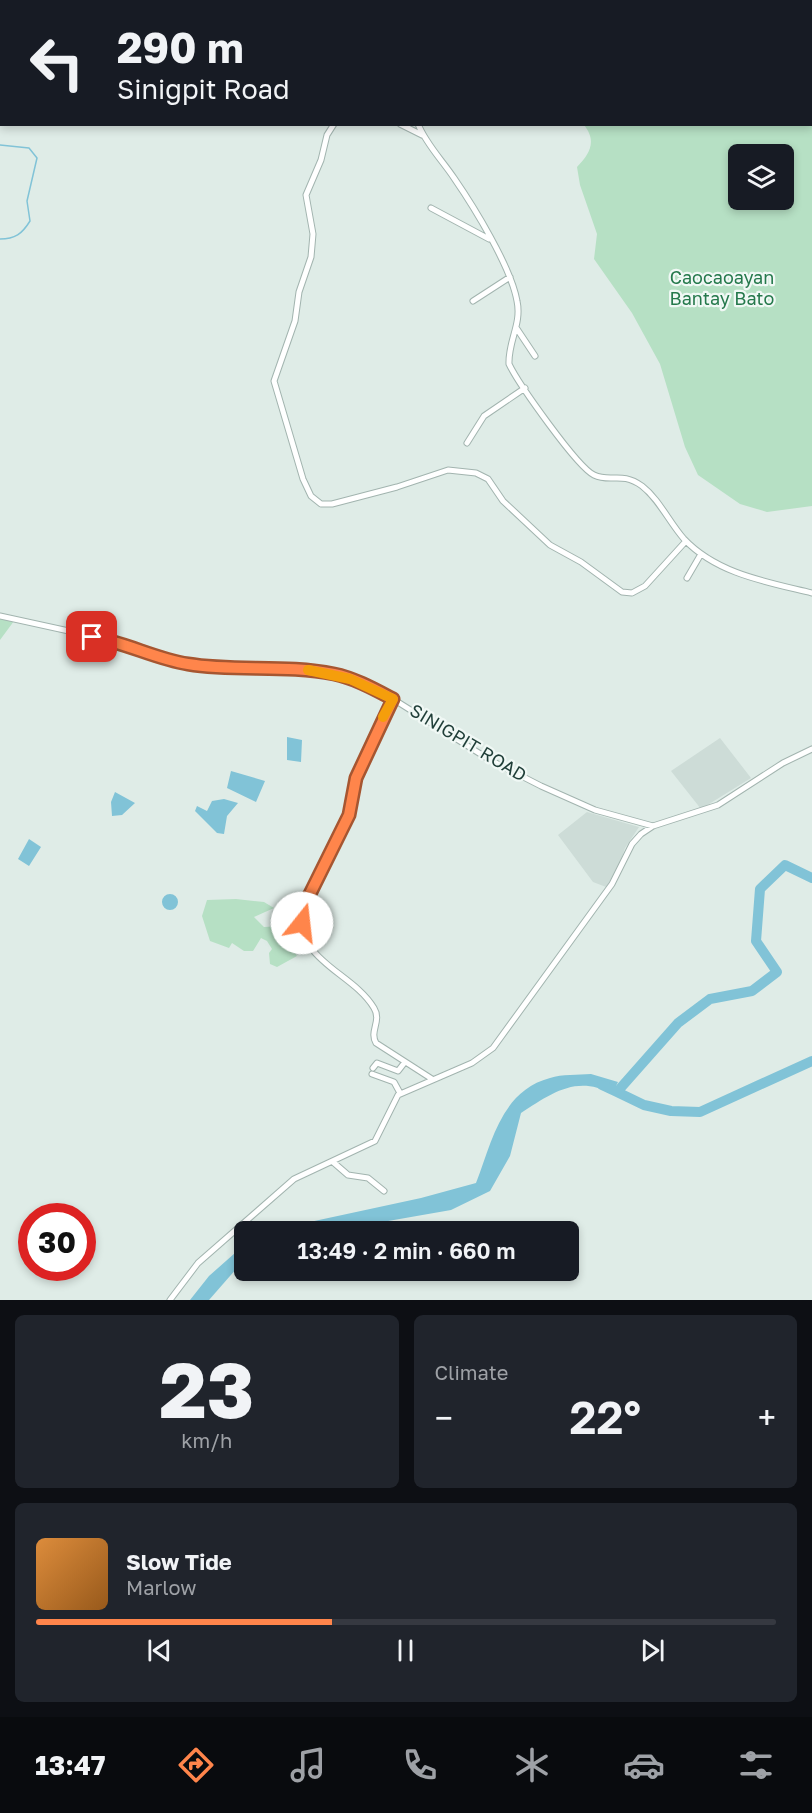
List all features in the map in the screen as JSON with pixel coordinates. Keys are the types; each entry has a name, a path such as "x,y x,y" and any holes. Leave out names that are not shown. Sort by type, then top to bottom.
{"street":[{"path":"333,126 327,135 321,160 306,195 314,234 311,257 299,292 295,321 274,381 303,479 311,496 321,504 332,504 397,487 448,470 476,473 488,479 503,501 550,545 581,562 618,590 627,593 637,592 645,586 686,541"},
{"path":"404,126 422,135"},
{"path":"419,126 422,135 456,180 510,278 517,300 517,329 510,346 509,364 586,469 602,478 626,477 636,481 653,496 686,541 701,554 725,568 812,593"},
{"path":"431,207 491,240"},
{"path":"473,301 510,278"},
{"path":"517,329 536,356"},
{"path":"467,443 484,416 525,388"},
{"path":"687,578 701,554"},
{"name":"SINIGPIT ROAD","path":"0,616 119,642 187,664 224,668 293,669 336,674 393,699 490,760 533,782 595,810 653,826"},
{"path":"393,699 356,778 349,815 303,908 302,923 315,955 362,990 376,1011 378,1022 373,1036 376,1043 432,1079"},
{"path":"170,1300 198,1263 259,1208 302,1174 333,1162 375,1141 400,1093 472,1063 492,1048 612,884 632,844 641,834 653,826 718,804 783,763 812,749"},
{"path":"400,1093 394,1082 372,1071 379,1064 398,1071 405,1062"},
{"path":"333,1162 348,1175 365,1177 384,1191"}],"shaded area":[{"path":"720,738 751,778 701,809 671,771"},
{"path":"587,812 639,827 625,848 619,866 606,887 593,882 558,835"}],"green space":[{"name":"Caocaoayan Bantay Bato","path":"585,126 812,126 812,506 767,512 740,504 698,475 685,447 660,364 632,313 594,259 597,234 580,185 577,167 588,152 590,136"},
{"path":"0,618 14,621 0,640"},
{"path":"236,899 264,902 274,908 254,917 264,927 281,926 282,933 297,956 277,967 270,964 269,953 272,949 267,941 261,938 253,951 244,951 232,943 229,948 210,941 202,916 207,900"}],"water":[{"path":"287,737 302,740 301,762 287,760"},
{"path":"231,771 265,781 256,802 227,788"},
{"path":"115,792 135,803 122,815 112,816 111,802"},
{"path":"224,799 238,803 227,816 224,834 217,833 195,811 197,806 207,811 212,801"},
{"path":"29,839 41,847 29,866 18,859"},
{"path":"167,894 173,894 178,902 176,908 167,910 162,905 162,899"},
{"path":"591,1074 618,1082 612,1094 587,1086 564,1089 553,1093 521,1113 510,1156 490,1191 451,1210 388,1221 314,1221 421,1198 476,1183 494,1135 509,1106 533,1085 565,1075"},
{"path":"234,1254 234,1271 209,1300 190,1300 209,1276"}],"waterway":[{"path":"0,145 29,148 37,158 27,201 30,221 18,235 0,239"},
{"path":"602,1085 617,1092 678,1023 710,999 752,991 777,972 756,941 760,889 785,865 812,878"},
{"path":"617,1092 644,1105 671,1111 700,1112 812,1061"}],"slow traffic":[{"path":"308,670 336,674 393,699 383,717"}],"route":[{"path":"92,637 119,642 176,662 206,667 293,669 336,674 393,699 356,778 349,815 303,908 302,923"}]}
